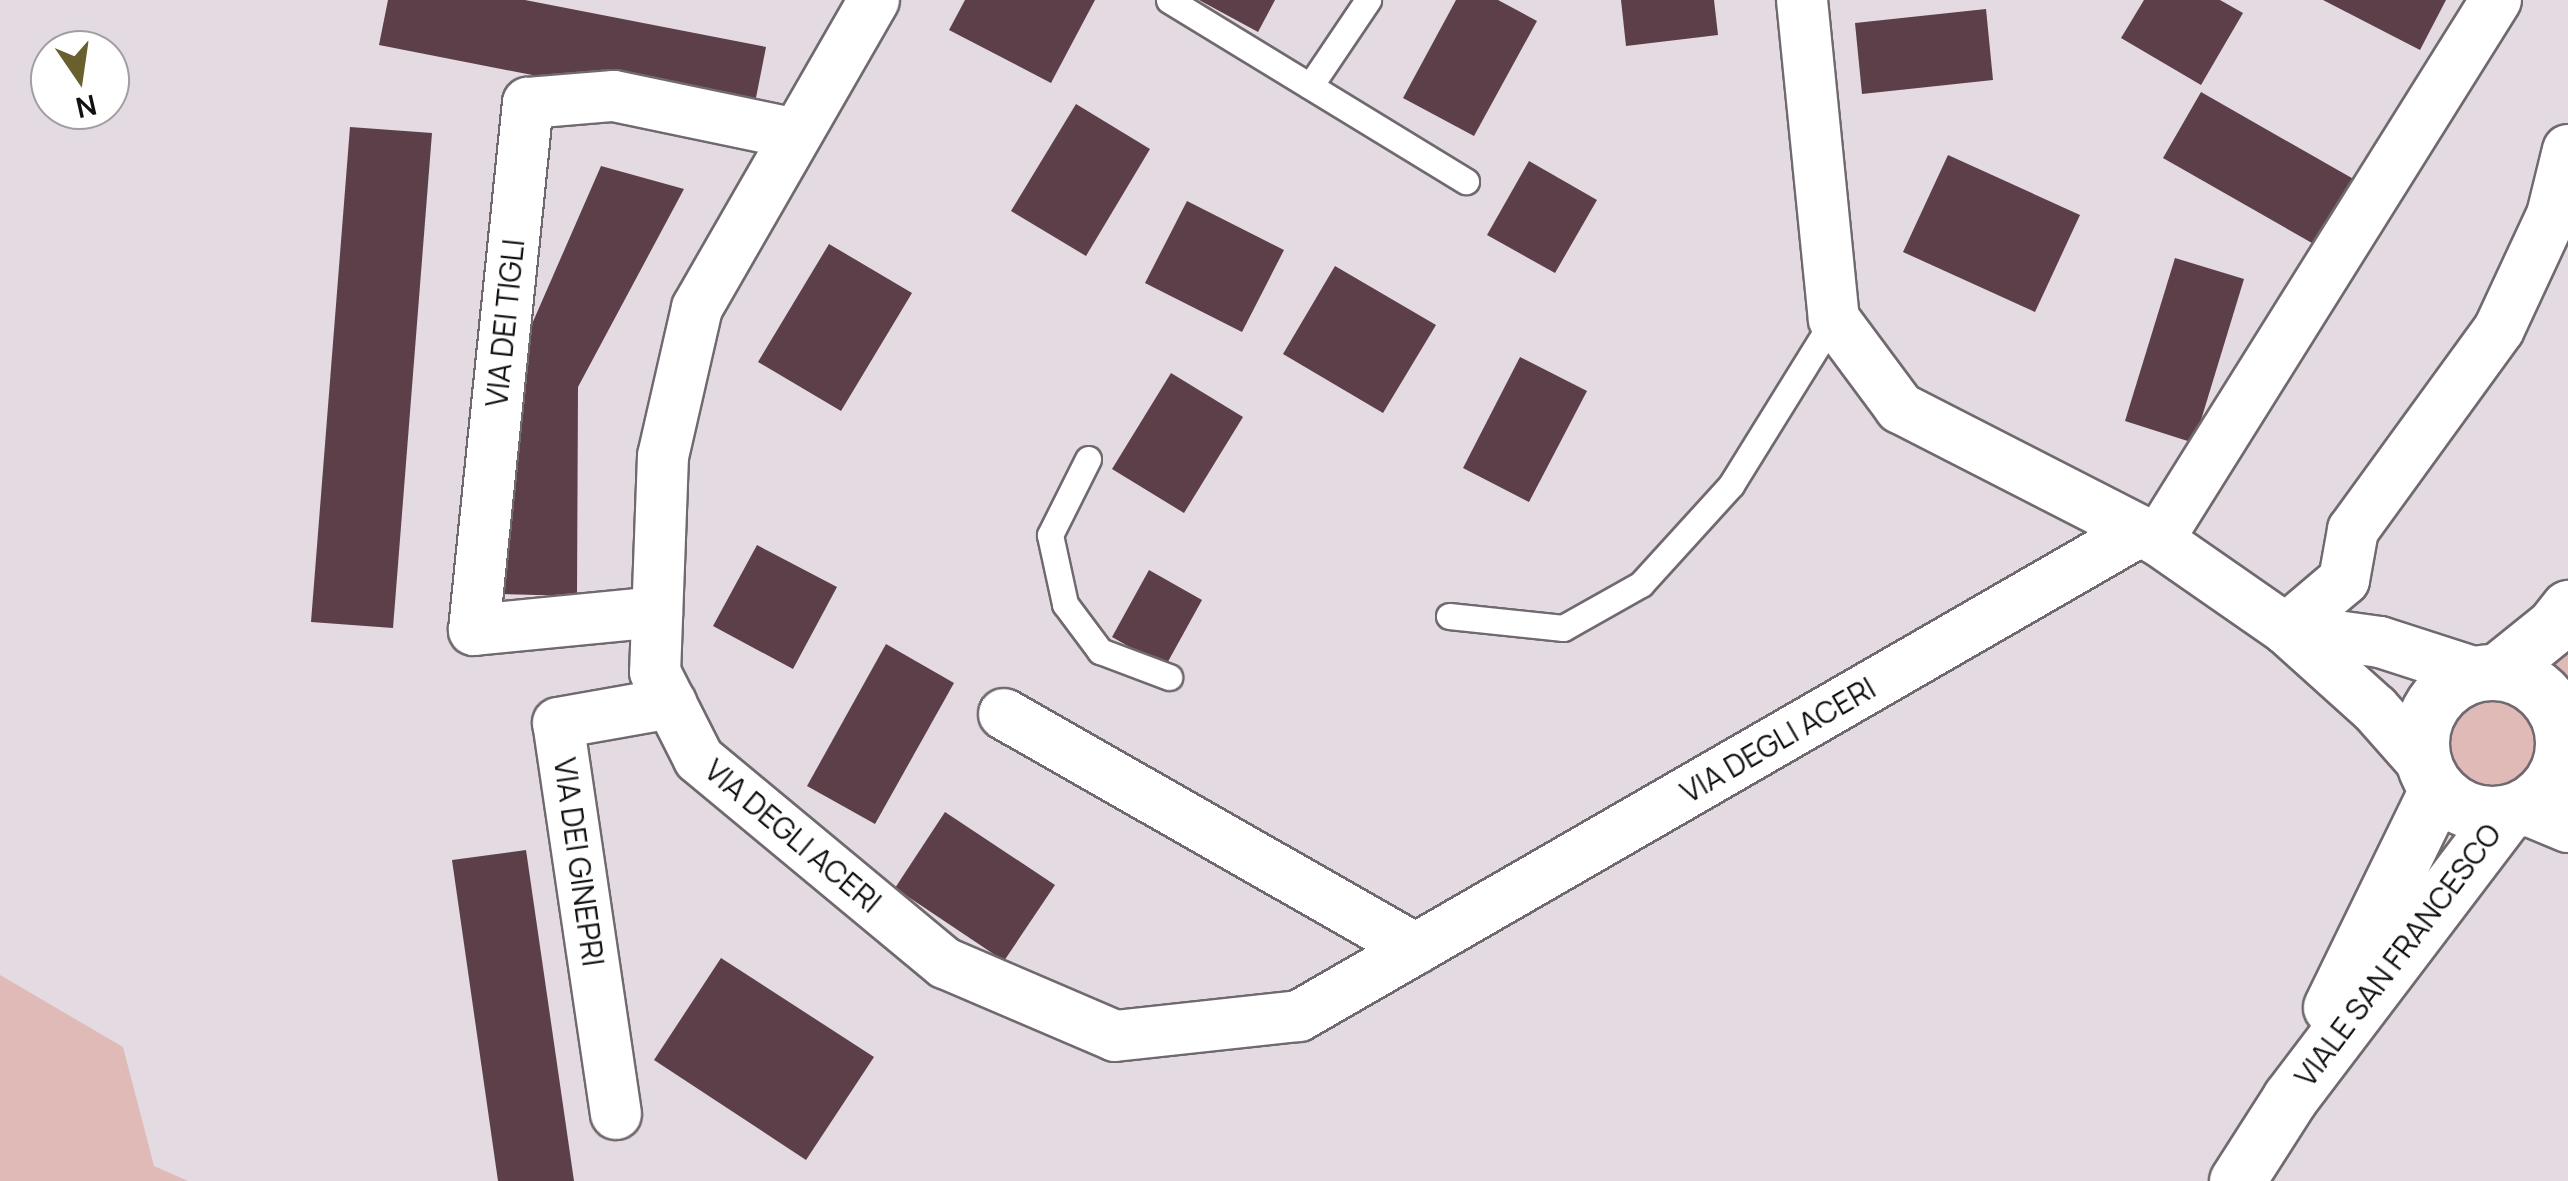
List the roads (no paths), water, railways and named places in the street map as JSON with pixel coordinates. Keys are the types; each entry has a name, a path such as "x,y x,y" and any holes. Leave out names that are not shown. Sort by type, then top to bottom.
{"street":[{"name":"VIA DEGLI ACERI","path":"874,0 697,308 663,456 655,672 698,759 945,962 1116,1036 1300,1016 2149,536"},
{"path":"1802,0 1834,319 1900,408 2149,536 2286,629 2374,708 2430,777 2471,812 2532,816 2551,783 2565,733 2553,705 2538,688 2380,642 2286,629"},
{"path":"2149,536 2496,0"},
{"name":"VIA DEI TIGLI","path":"658,612 474,630 528,103 614,96 796,134"},
{"path":"2286,629 2344,580 2354,530 2499,329 2552,214 2568,150"},
{"path":"2430,777 2423,721 2434,701 2454,682 2487,672 2554,626 2568,608"},
{"name":"VIA DEI GINEPRI","path":"616,1114 558,723 670,702"},
{"path":"1004,714 1416,948"},
{"name":"VIALE SAN FRANCESCO","path":"2290,1098 2430,777"},
{"name":"VIALE SAN FRANCESCO","path":"2237,1181 2290,1098 2532,816"}],"lane":[{"path":"1169,0 1466,181"},
{"path":"1310,86 1368,0"},
{"path":"1449,616 1564,628 1642,584 1730,486 1834,319"},
{"path":"1088,459 1050,535 1065,604 1100,651 1170,677"}]}
